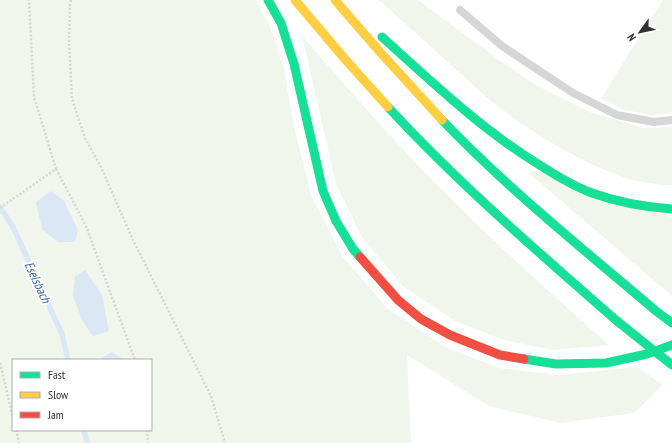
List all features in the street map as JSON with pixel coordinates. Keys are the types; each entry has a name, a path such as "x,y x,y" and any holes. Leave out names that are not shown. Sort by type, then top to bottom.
{"highway":[{"path":"268,0 281,23 294,64 323,191 336,221 353,249 398,300 421,319 450,335 500,355 556,364 606,363 647,354 672,345"},
{"path":"296,0 367,84 430,151 504,223 617,321 672,365"},
{"path":"335,0 370,41 455,133 526,201 672,323"},
{"path":"341,0 365,21"},
{"path":"377,32 479,121 508,144 549,171 581,188 610,198 641,206 672,209"}],"lane":[{"path":"460,10 502,46 573,93 616,115 654,122 672,120"}],"path":[{"path":"29,0 34,97 56,169 86,226 135,359"},
{"path":"71,0 69,40 72,99 86,138 101,167 132,238 211,396 225,443"},
{"path":"0,208 56,169"},
{"path":"0,363 12,414"},
{"path":"16,431 19,443"},
{"path":"146,431 148,443"}],"shaded area":[{"path":"0,0 256,0 270,27 283,64 293,122 311,195 342,256 388,309 447,348 499,368 558,375 637,367 663,385 634,413 560,423 489,406 407,355 411,443 0,443"},
{"path":"379,0 418,0 502,62 536,85 592,113 644,128 672,127 672,185 662,185 631,180 597,167 560,148 519,122 492,102"},
{"path":"663,0 672,0 672,113 653,115 624,110 601,98"},
{"path":"302,36 386,131 438,186 510,256 609,345 553,350 504,340 455,321 404,287 363,239 336,184"},
{"path":"533,170 672,217 672,296 530,174"},
{"path":"51,191 64,201 78,230 75,242 58,242 42,229 36,202"},
{"path":"85,270 102,295 109,331 93,336 82,320 73,296 75,277"},
{"path":"112,352 122,359 100,359"}],"waterway":[{"name":"Eselsbach","path":"0,207 13,227 62,334 68,359"},
{"name":"Eselsbach","path":"84,431 87,443"}],"traffic: fast":[{"path":"268,0 281,23 294,64 323,191 336,221 353,249 360,257"},
{"path":"382,37 438,88 497,136 571,184 611,199 672,209"},
{"path":"388,107 471,190 617,321"},
{"path":"442,120 493,170 546,218 672,323"},
{"path":"617,321 672,365"},
{"path":"524,359 556,364 606,363 647,354 672,345"}],"traffic: slow":[{"path":"295,0 388,107"},
{"path":"335,0 442,120"}],"traffic: jam":[{"path":"360,257 398,300 421,319 450,335 500,355 524,359"}]}
